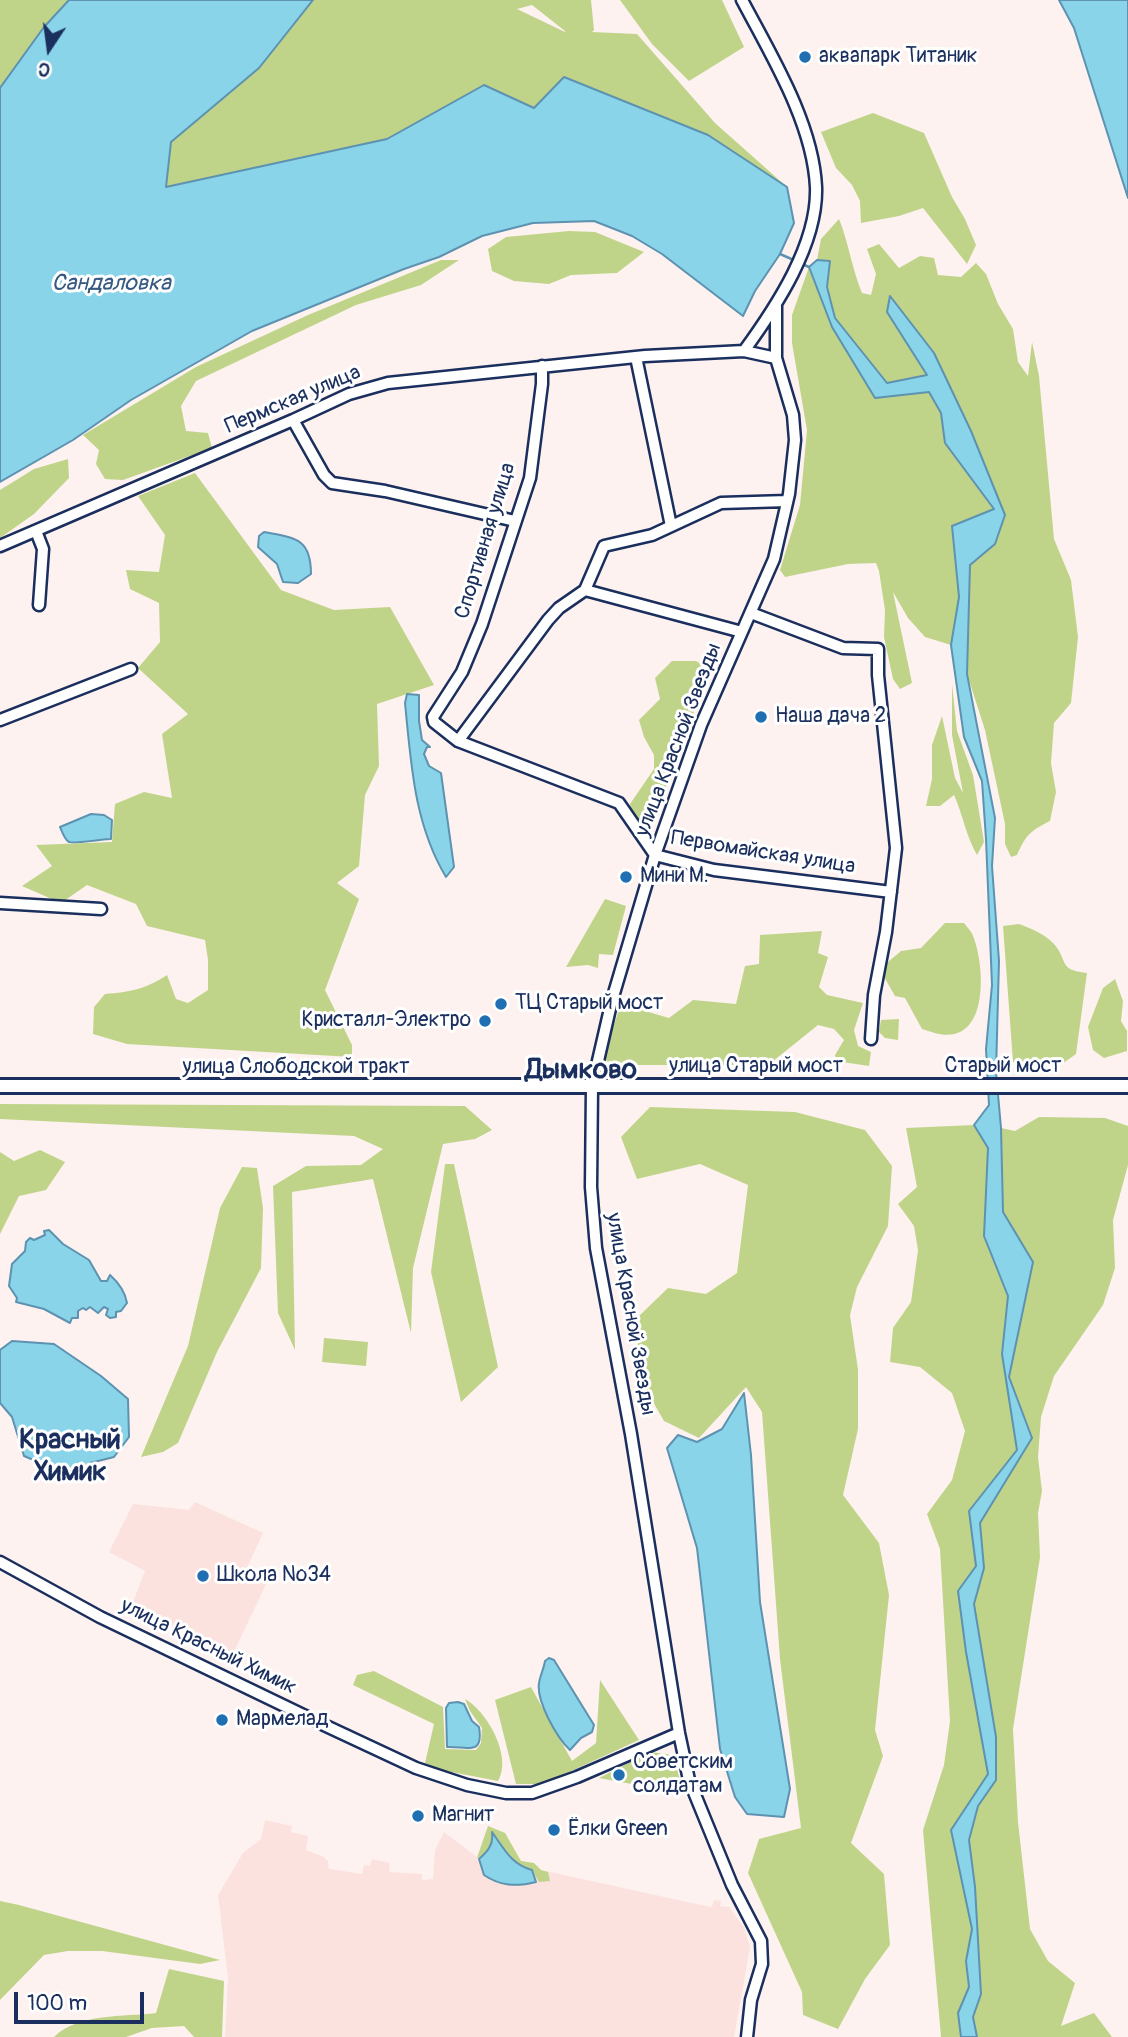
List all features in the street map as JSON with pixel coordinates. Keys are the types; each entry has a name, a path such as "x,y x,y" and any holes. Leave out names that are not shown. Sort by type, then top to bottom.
{"main road":[{"name":"улица Слободской тракт","path":"0,1086 592,1087"},
{"name":"улица Старый мост","path":"592,1087 878,1086"},
{"name":"Старый мост","path":"878,1086 1128,1086"}],"street":[{"path":"742,0 796,104 816,187 815,206 807,238 776,306 744,351"},
{"name":"улица Красной Звезды","path":"747,2037 751,2000 762,1964 761,1941 728,1876 689,1780 678,1733 631,1434 596,1248 591,1187 592,1087 612,1000 655,855 701,725 774,559 788,501 795,440 793,415 775,358 776,306"},
{"name":"Пермская улица","path":"0,546 293,421 349,394 388,383 636,357 744,351 775,358"},
{"path":"636,357 671,526"},
{"name":"Спортивная улица","path":"458,741 435,724 433,717 462,672 482,624 530,478 542,366"},
{"path":"293,421 324,475 332,483 385,491 515,521"},
{"path":"458,741 548,620 559,608 585,590 604,546 652,535 721,503 788,501"},
{"path":"36,531 43,549 39,605"},
{"path":"585,590 742,632"},
{"path":"751,613 843,648 878,649 878,675 896,848 874,995 871,1039"},
{"path":"0,720 131,669"},
{"name":"Первомайская улица","path":"458,741 619,803 655,855 714,870 891,892"},
{"path":"0,903 101,909"},
{"name":"улица Красный Химик","path":"0,1562 100,1617 324,1725 416,1768 467,1785 506,1793 532,1793 577,1777 678,1733"}],"shaded area":[{"path":"195,1502 263,1533 245,1572 267,1582 233,1654 131,1607 145,1571 109,1552 133,1504 189,1510"},
{"path":"265,1820 292,1826 291,1832 308,1836 306,1850 322,1856 328,1861 329,1869 362,1874 364,1865 370,1866 372,1859 390,1863 389,1872 422,1874 422,1880 433,1879 435,1850 444,1832 477,1857 488,1826 505,1833 521,1861 534,1863 541,1870 712,1907 714,1900 721,1901 720,1906 729,1907 744,1927 750,1947 734,2037 225,2037 228,1978 218,1895 243,1853 261,1839"}],"green space":[{"path":"0,0 69,0 44,27 0,88"},
{"path":"313,0 591,0 592,32 637,34 715,123 787,187 708,135 534,108 484,85 387,139 165,187 171,142 259,68","holes":["532,5 565,32 517,9"]},
{"path":"620,0 722,0 744,47 689,81 652,44"},
{"path":"873,113 924,133 976,245 967,264 923,208 899,216 861,223 860,201 852,185 836,168 821,132"},
{"path":"839,219 862,293 871,295 876,274 867,249 879,244 899,268 920,256 934,258 938,275 961,277 976,263 986,274 998,304 1013,329 1018,362 1028,376 1032,342 1039,376 1054,539 1071,580 1078,637 1071,703 1054,723 1051,763 1056,792 1050,821 1029,834 1017,855 1011,857 1005,844 1005,824 985,730 967,674 970,565 995,544 1005,515 971,431 934,353 891,297 887,312 928,376 887,383 835,318 827,287 830,262 817,260 821,239"},
{"path":"569,231 595,232 644,252 617,273 571,275 549,284 514,281 492,271 488,249 506,237"},
{"path":"441,260 459,260 421,285 356,305 196,381 181,406 186,431 208,433 212,448 123,480 105,479 96,464 99,450 83,435 196,367 308,315"},
{"path":"809,267 832,327 875,398 929,392 941,413 945,443 994,510 952,526 959,597 951,645 925,637 908,618 893,592 912,683 900,689 893,679 884,637 885,610 876,563 848,564 785,577 780,570 800,505 807,430 792,343 792,315"},
{"path":"68,459 69,478 34,514 0,538 0,490 34,469"},
{"path":"195,473 281,590 334,610 390,607 434,685 377,704 379,766 365,795 359,866 337,883 359,899 325,990 352,1045 352,1057 127,1044 93,1034 94,1007 105,994 138,989 167,975 176,999 188,1003 208,990 205,940 147,926 136,904 87,885 61,903 22,886 52,866 36,845 112,842 115,804 144,792 172,798 162,734 188,714 138,668 160,642 159,603 130,589 126,570 159,572 165,535 138,496"},
{"path":"672,661 696,661 710,669 646,840 633,828 630,804 654,769 654,755 644,737 639,720 660,699 655,678"},
{"path":"952,684 957,731 973,775 984,842 977,855 954,795 940,806 926,806 932,779 932,745 942,716 955,778 963,793 952,735"},
{"path":"605,899 626,906 613,955 599,954 598,968 588,965 566,967"},
{"path":"945,923 964,923 971,931 981,973 979,1002 975,1015 969,1025 950,1035 922,1029 905,998 895,996 883,975 888,962 901,951 921,948"},
{"path":"1019,924 1049,940 1058,949 1067,967 1087,973 1076,1054 1062,1064 1013,1062 1003,926"},
{"path":"822,931 818,953 828,957 819,987 827,995 863,1003 854,1030 858,1046 871,1052 869,1066 836,1061 835,1055 844,1040 834,1029 818,1025 772,1062 735,1065 611,1065 603,1057 621,1004 669,1018 693,1000 736,1004 745,966 759,964 760,935"},
{"path":"1115,979 1123,1001 1121,1021 1127,1031 1127,1051 1104,1058 1093,1050 1088,1027 1103,988"},
{"path":"899,1019 898,1040 885,1038 879,1032 881,1020"},
{"path":"0,1104 465,1106 492,1130 475,1139 443,1144 413,1268 411,1333 373,1179 292,1192 295,1350 278,1313 273,1186 306,1166 361,1165 383,1149 354,1136 0,1119"},
{"path":"650,1107 795,1112 865,1130 892,1166 888,1226 857,1287 850,1315 858,1370 858,1429 843,1495 879,1543 889,1595 875,1730 883,1756 851,1843 884,1874 890,1945 865,1979 838,2029 803,2015 802,1992 748,1873 759,1839 801,1828 780,1659 762,1412 746,1387 699,1438 664,1421 637,1374 638,1317 668,1288 706,1294 737,1273 748,1185 700,1164 637,1179 621,1137"},
{"path":"1039,1117 1105,1118 1128,1126 1128,1165 1113,1220 1115,1268 1103,1305 1054,1376 1041,1417 1038,1457 1042,1491 1038,1513 1040,1557 1013,1729 1018,1822 1030,1929 1048,1961 1075,1983 1061,2026 1094,2013 1112,2037 977,2037 972,2017 981,1994 975,1887 969,1840 978,1806 996,1779 996,1737 974,1604 984,1568 979,1523 1031,1438 1009,1377 1033,1262 1003,1213 1001,1128 1015,1131"},
{"path":"974,1125 988,1148 984,1236 1008,1296 1002,1354 1017,1450 969,1511 976,1566 958,1592 988,1775 951,1830 972,1929 966,1961 969,1987 958,2013 961,2037 941,2037 923,1830 944,1765 950,1721 940,1549 927,1514 952,1480 965,1431 952,1393 920,1367 890,1362 893,1328 911,1302 918,1250 914,1226 898,1204 917,1187 906,1128"},
{"path":"40,1150 65,1162 46,1190 19,1196 0,1234 0,1152 14,1161"},
{"path":"445,1164 454,1164 498,1367 461,1402 431,1272"},
{"path":"242,1167 257,1168 263,1208 261,1268 217,1352 178,1443 163,1452 141,1457 188,1346 220,1208"},
{"path":"324,1338 368,1342 366,1366 322,1362"},
{"path":"374,1671 443,1707 445,1749 476,1750 481,1743 482,1728 465,1699 473,1705 489,1724 500,1748 502,1771 498,1781 441,1770 425,1763 434,1724 353,1685 357,1675"},
{"path":"600,1680 639,1740 543,1784 516,1784 495,1700 531,1687 572,1761 596,1743"},
{"path":"650,1752 673,1755 681,1784 671,1785 664,1790 599,1778"},
{"path":"488,1826 505,1833 521,1861 534,1863 541,1870 548,1872 550,1881 539,1882 532,1870 509,1856 493,1834 488,1854 477,1858"},
{"path":"0,1901 220,1960 200,1964 102,1951 68,1951 44,1955 0,2000"},
{"path":"169,1969 224,1981 222,2037 194,2037 184,2026 152,2028 126,2037 54,2037 64,2029 88,2020 156,2013"}],"water":[{"name":"Сандаловка","path":"69,0 313,0 259,68 171,142 166,187 387,139 484,85 534,108 564,77 708,135 787,187 794,223 780,254 755,291 743,316 662,254 632,236 594,221 533,223 482,236 439,257 252,331 131,400 73,440 0,482 0,88 44,27"},
{"path":"1059,0 1128,0 1128,198 1074,28"},
{"path":"817,260 830,261 827,287 835,318 887,383 927,375 887,312 890,296 934,353 971,431 1005,515 995,544 970,565 967,674 995,818 992,866 999,961 996,1072 1001,1128 1003,1212 1033,1262 1009,1377 1032,1438 980,1523 984,1568 974,1604 996,1737 996,1780 978,1806 969,1840 975,1887 981,1994 973,2017 977,2037 961,2037 958,2013 969,1987 966,1961 972,1929 951,1830 988,1774 958,1591 976,1566 969,1511 1017,1450 1002,1354 1008,1296 984,1236 988,1148 974,1125 989,1105 986,1049 992,985 982,781 964,737 951,645 959,597 952,526 994,509 945,443 941,413 929,392 875,398 832,327 809,267"},
{"path":"264,532 292,538 304,546 308,553 311,574 298,583 283,582 277,564 258,547 259,536"},
{"path":"407,694 419,695 422,740 430,747 427,747 424,754 429,766 441,773 454,867 446,877 427,836 416,793 409,748 405,703"},
{"path":"91,814 104,815 112,820 111,839 68,841 60,827"},
{"path":"49,1230 63,1244 89,1260 101,1281 107,1281 110,1275 119,1284 127,1303 121,1311 116,1312 116,1317 110,1318 106,1315 108,1309 104,1307 98,1313 90,1307 78,1311 78,1318 72,1318 70,1323 44,1309 16,1302 17,1298 9,1286 12,1264 25,1251 26,1242 30,1238 34,1240"},
{"path":"12,1341 54,1344 101,1376 128,1399 129,1437 114,1457 90,1463 71,1476 24,1456 12,1417 0,1403 0,1350"},
{"path":"744,1393 751,1455 760,1602 790,1789 784,1817 747,1814 735,1797 720,1749 697,1548 667,1448 678,1435 697,1442 722,1429"},
{"path":"549,1658 554,1660 594,1725 592,1732 581,1738 570,1750 544,1709 539,1691 545,1661"},
{"path":"449,1703 464,1704 472,1721 479,1727 479,1743 472,1748 447,1747 446,1708"},
{"path":"492,1832 514,1860 532,1870 536,1882 508,1884 484,1875 479,1859 491,1844"}],"waterway":[{"path":"780,254 796,261"},
{"path":"802,264 809,267"}],"place":[{"name":"аквапарк Титаник","path":"805,57"},
{"name":"Наша дача 2","path":"761,717"},
{"name":"Мини М.","path":"626,877"},
{"name":"ТЦ Старый мост","path":"501,1004"},
{"name":"Кристалл-Электро","path":"485,1021"},
{"name":"Школа №34","path":"203,1576"},
{"name":"Мармелад","path":"222,1720"},
{"name":"Советским солдатам","path":"619,1775"},
{"name":"Магнит","path":"418,1816"},
{"name":"Ёлки Green","path":"554,1830"}],"district":[{"name":"Дымково","path":"581,1071"},
{"name":"Красный Химик","path":"70,1457"}]}
